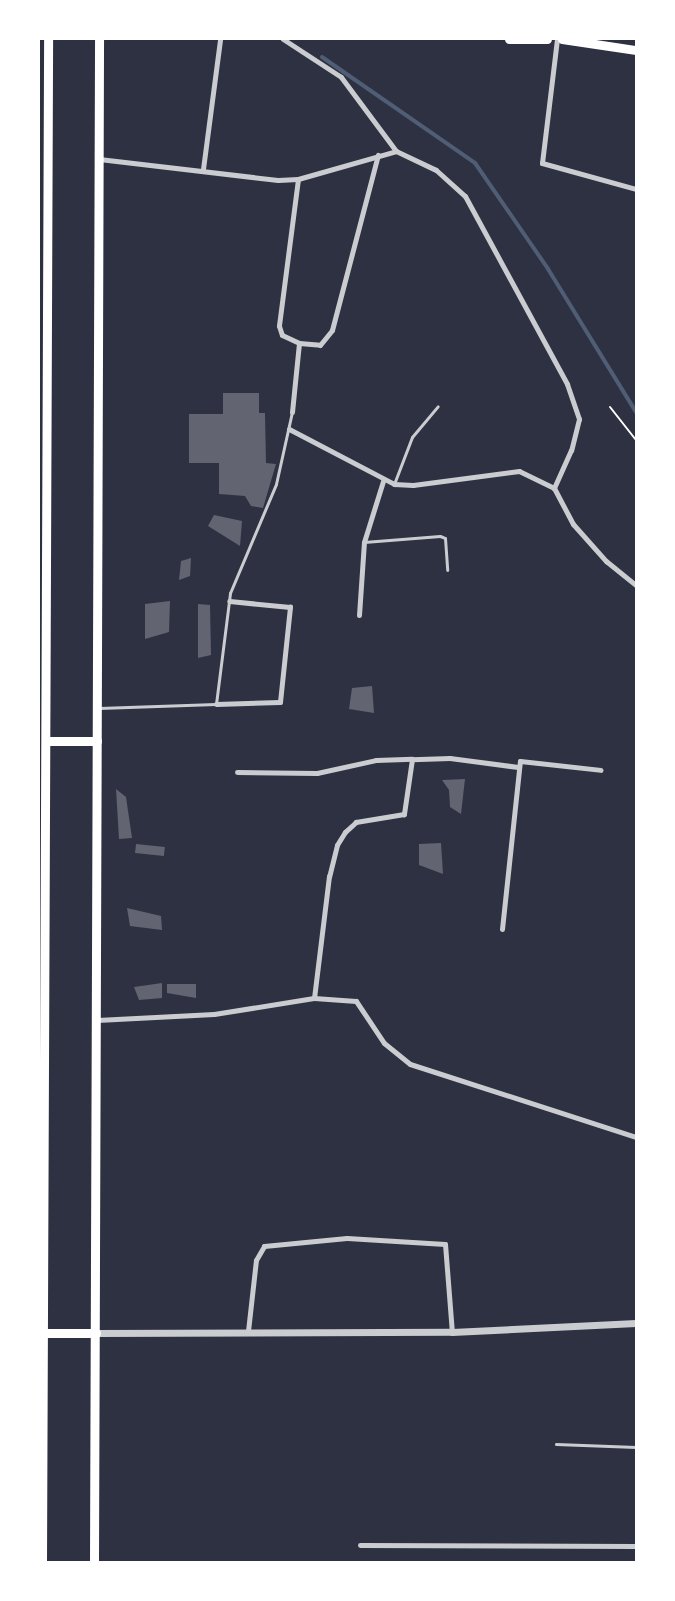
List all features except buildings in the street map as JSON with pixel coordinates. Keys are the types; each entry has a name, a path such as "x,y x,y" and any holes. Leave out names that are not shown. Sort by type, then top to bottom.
{"main road":[{"path":"42,1562 48,39"},
{"path":"94,1562 99,39"},
{"path":"515,40 547,39"},
{"path":"559,39 636,50"},
{"path":"46,741 97,741"},
{"path":"42,1332 96,1333"}],"street":[{"path":"203,169 220,39"},
{"path":"282,39 341,77 396,151 436,170 465,196 567,384 579,419 578,432 554,488"},
{"path":"559,39 542,163 636,189"},
{"path":"99,159 203,169 278,180 298,179 396,151"},
{"path":"298,179 279,326 282,335 300,343 320,345 333,330 378,155"},
{"path":"292,412 300,343"},
{"path":"290,429 383,481 394,484 413,485 519,471 554,488 573,524 606,561 636,585"},
{"path":"359,615 364,542 383,481"},
{"path":"216,704 280,702 290,607 229,602"},
{"path":"237,772 317,773 376,760 450,758 518,766"},
{"path":"314,998 328,886 337,844 356,822 405,814 412,759"},
{"path":"502,929 518,766 523,759 601,770"},
{"path":"97,1020 214,1014 314,998 356,1001 384,1043 410,1064 636,1137"},
{"path":"248,1331 256,1260 264,1246 347,1238 445,1244 452,1332"},
{"path":"96,1333 452,1332 636,1323"},
{"path":"360,1545 636,1546"}],"lane":[{"path":"394,484 412,437 438,406"},
{"path":"97,708 216,704 229,602 237,571 276,484 292,412"},
{"path":"364,542 443,537 447,570"},
{"path":"556,1444 636,1447"}],"path":[{"path":"610,407 636,440"}],"waterway":[{"path":"322,57 475,163 548,269 636,412"}]}
